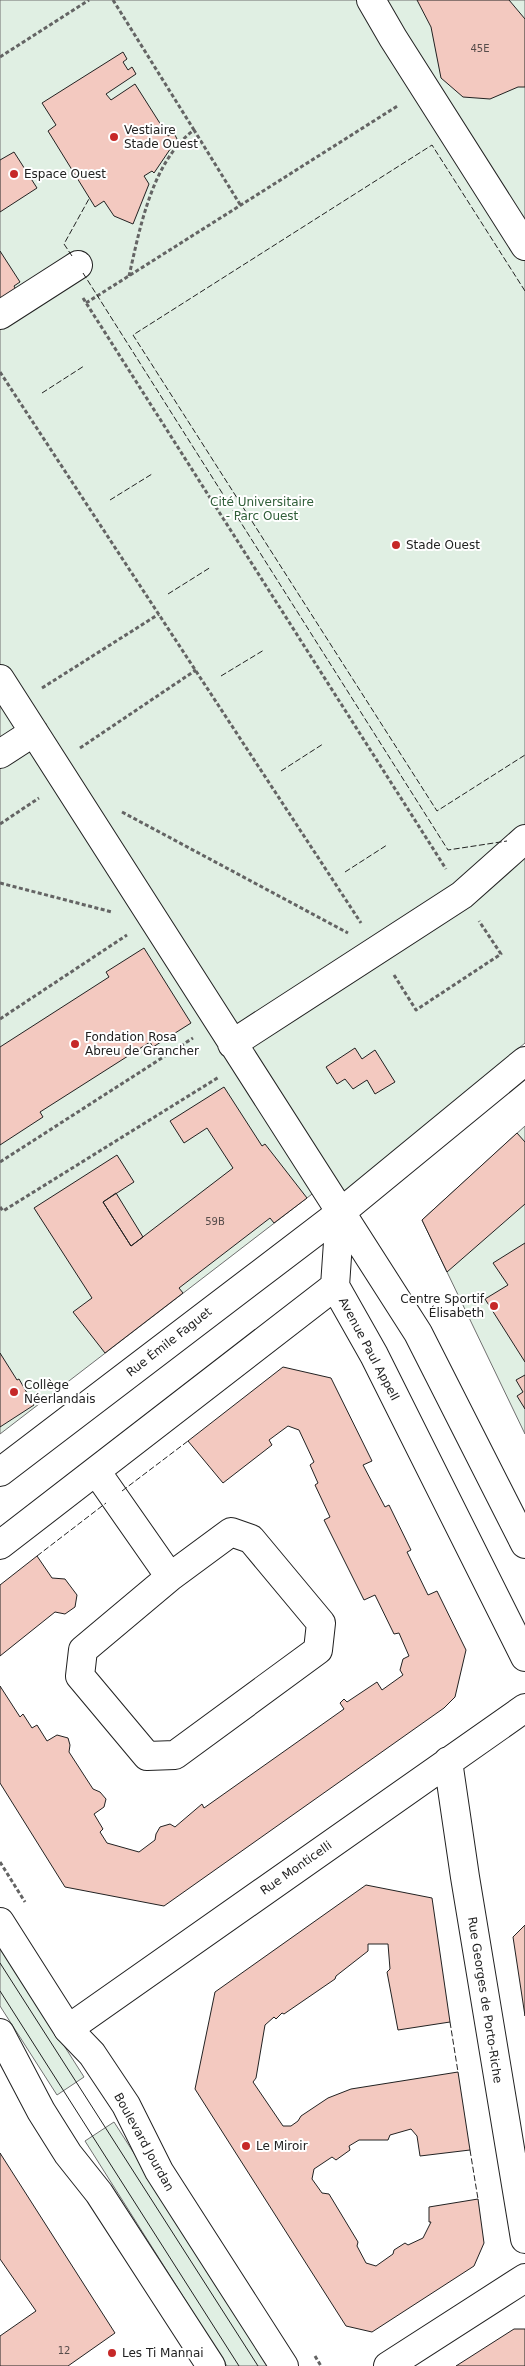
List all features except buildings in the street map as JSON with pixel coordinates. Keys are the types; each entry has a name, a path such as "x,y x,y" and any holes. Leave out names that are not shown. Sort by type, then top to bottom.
{"street":[{"path":"371,0 525,246"},
{"path":"0,315 72,269"},
{"path":"0,679 150,920 231,1042 418,1333 525,1544"},
{"path":"0,754 34,732"},
{"path":"231,1042 462,895 525,839"},
{"name":"Rue Émile Faguet","path":"0,1472 340,1213 525,1061"},
{"name":"Avenue Paul Appell","path":"340,1213 335,1286 374,1355 525,1657"},
{"path":"0,1545 335,1286"},
{"path":"96,1471 170,1577"},
{"path":"231,1532 251,1539 321,1623 318,1650 175,1755 147,1756 80,1676 83,1650 170,1577 231,1532"},
{"name":"Rue Monticelli","path":"68,2028 525,1708"},
{"name":"Rue Georges de Porto-Riche","path":"448,1762 465,1877 525,2239"},
{"name":"Boulevard Jourdan","path":"0,1922 68,2028 92,2054 126,2105 159,2171 284,2366"},
{"path":"2,2042 68,2154 98,2193 210,2366"},
{"path":"388,2366 525,2278"}],"path":[{"path":"0,57 89,0"},
{"path":"113,0 241,206"},
{"path":"86,304 425,89"},
{"path":"129,277 140,226 154,185 181,140 194,130"},
{"path":"0,372 379,949 416,1010 501,954 86,304 72,269"},
{"path":"35,692 159,614"},
{"path":"0,824 65,781 74,752 196,670"},
{"path":"117,809 379,949"},
{"path":"0,883 150,920"},
{"path":"0,1019 150,920"},
{"path":"0,1162 231,1042"},
{"path":"0,1207 2,1211 231,1042"}],"green space":[{"name":"Cité Universitaire - Parc Ouest","path":"0,0 525,0 525,1043 348,1190 344,1192 316,1191 0,1434"},
{"name":"Centre Sportif Élisabeth","path":"525,1126 525,1434 422,1220"},
{"path":"0,1945 84,2077 57,2095 0,2006"},
{"path":"114,2122 270,2366 227,2366 85,2141"}],"tram line":[{"path":"0,1963 258,2366"},
{"path":"0,1991 239,2366"}],"fence":[{"path":"525,291 432,145 133,335 437,811 525,755"},
{"path":"72,256 64,244 90,197"},
{"path":"83,273 448,850 507,841"},
{"path":"42,393 84,366"},
{"path":"110,500 152,474"},
{"path":"168,594 211,567"},
{"path":"221,676 264,650"},
{"path":"281,771 323,744"},
{"path":"345,872 387,845"},
{"path":"122,1491 188,1441"},
{"path":"37,1556 106,1503"},
{"path":"450,2022 458,2072"},
{"path":"470,2150 478,2199"}],"place":[{"name":"Vestiaire Stade Ouest","path":"114,137"},
{"name":"Espace Ouest","path":"14,174"},
{"name":"Stade Ouest","path":"396,545"},
{"name":"Fondation Rosa Abreu de Grancher","path":"75,1044"},
{"name":"Centre Sportif Élisabeth","path":"494,1306"},
{"name":"Collège Néerlandais","path":"14,1392"},
{"name":"Le Miroir","path":"246,2146"},
{"name":"Les Ti Mannai","path":"112,2353"}]}
